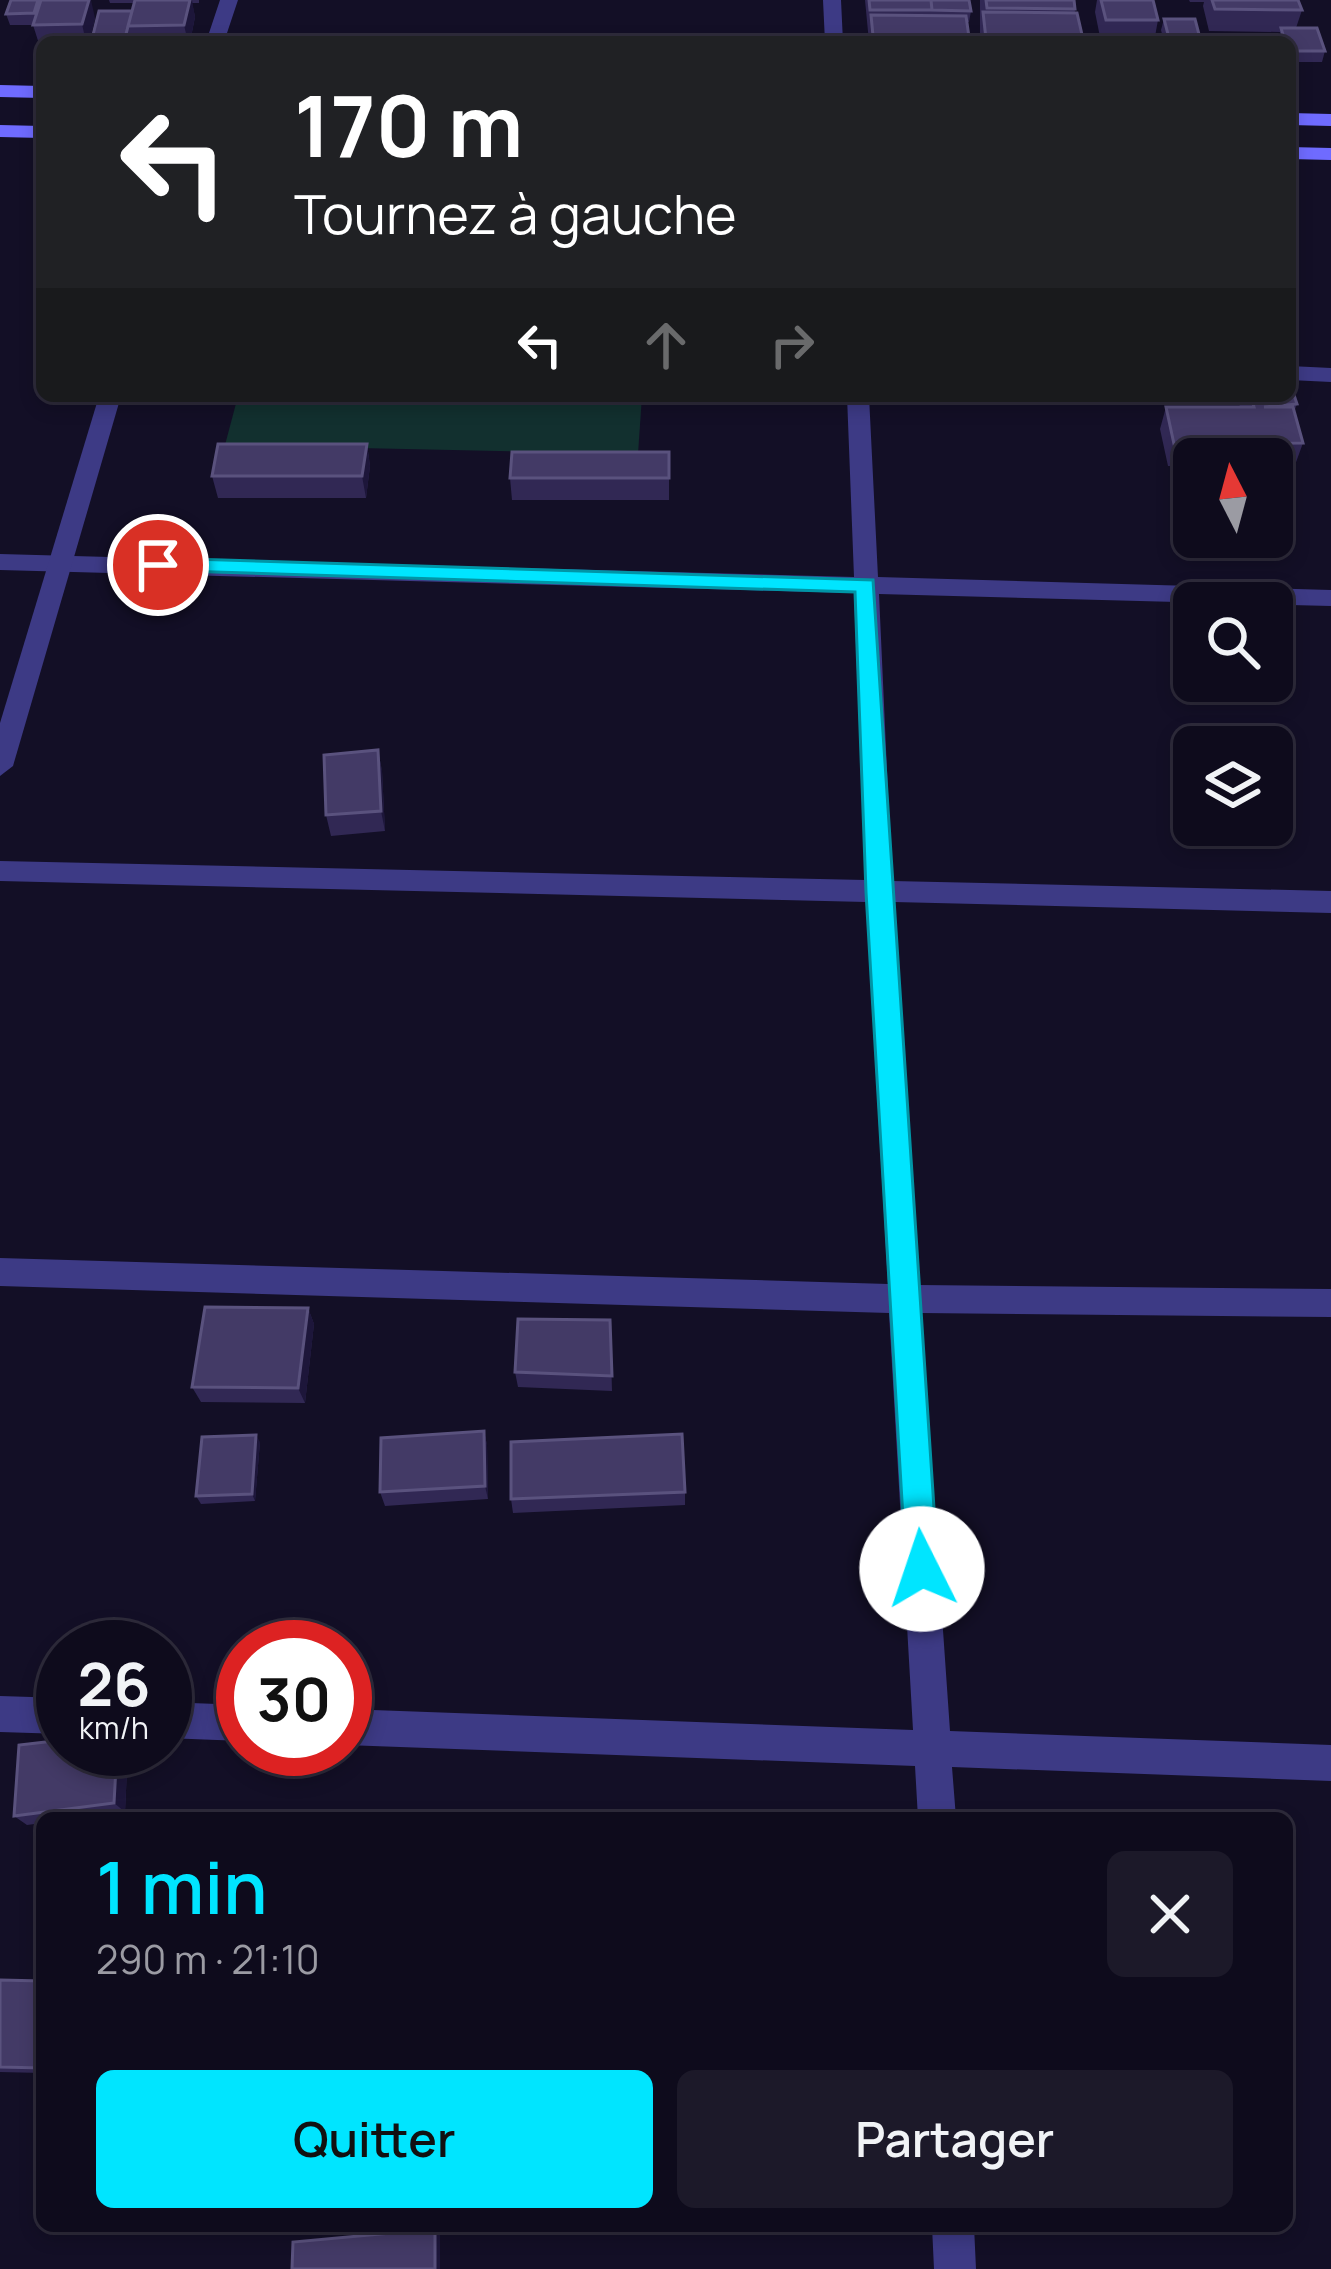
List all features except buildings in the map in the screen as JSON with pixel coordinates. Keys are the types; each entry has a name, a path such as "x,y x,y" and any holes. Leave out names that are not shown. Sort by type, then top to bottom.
{"main road":[{"path":"0,91 36,92"},
{"path":"1296,119 1331,121"},
{"path":"0,131 36,132"},
{"path":"1296,153 1331,154"}],"street":[{"path":"217,36 230,0"},
{"path":"832,0 834,36"},
{"path":"1296,374 1331,375"},
{"path":"0,766 108,402"},
{"path":"858,402 879,892 938,1812"},
{"path":"0,562 1331,598"},
{"path":"0,871 1331,902"},
{"path":"0,1272 903,1299 1331,1303"},
{"path":"0,1714 36,1715"},
{"path":"372,1728 1331,1763"},
{"path":"953,2232 955,2269"}],"green space":[{"path":"236,402 642,402 638,454 225,445"}],"route":[{"path":"158,565 866,585 879,892 922,1569"}]}
